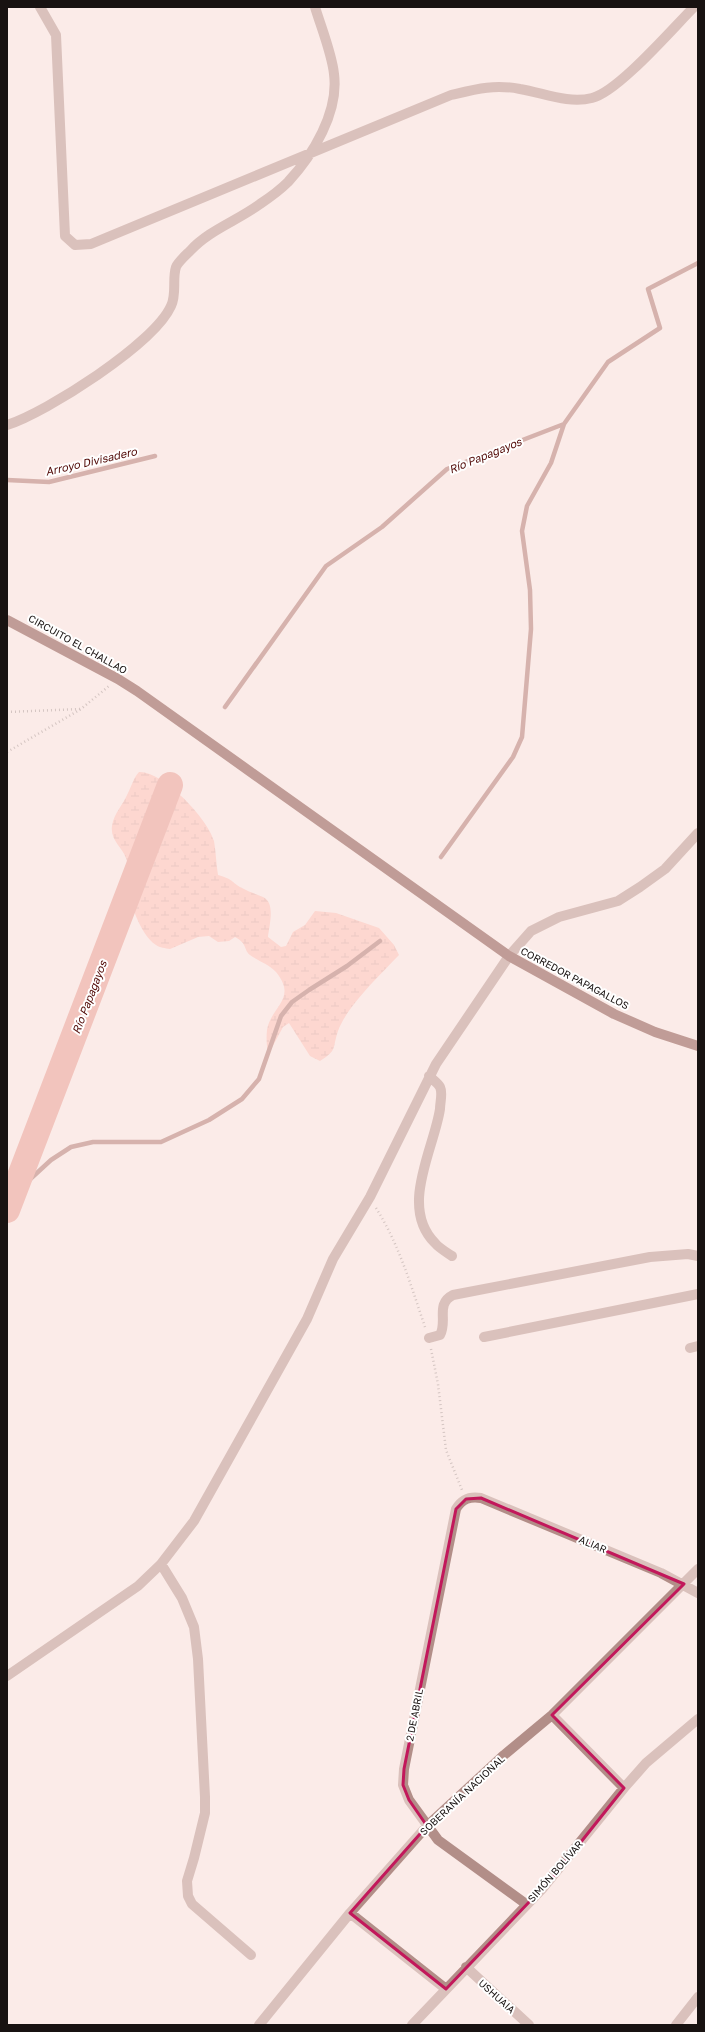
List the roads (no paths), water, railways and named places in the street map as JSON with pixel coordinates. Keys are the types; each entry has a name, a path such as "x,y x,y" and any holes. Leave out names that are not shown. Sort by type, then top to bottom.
{"main road":[{"name":"CIRCUITO EL CHALLAO","path":"7,620 118,679 137,691 509,956"},
{"name":"CORREDOR PAPAGALLOS","path":"509,956 614,1014 656,1032 698,1046"}],"street":[{"path":"40,7 56,36 65,236 75,245 91,244 451,95 486,86 520,89 571,100 593,98 613,88 694,7"},
{"path":"7,424 72,391 133,349 158,324 172,305 176,266 210,233 259,205 288,182 311,152 326,124 334,101 334,74 315,7"},
{"path":"7,1676 138,1586 161,1564 194,1521 301,1331 333,1259 370,1197 429,1076 509,956 531,931 559,916 618,901 640,887 665,869 698,833"},
{"path":"429,1076 440,1088 441,1098 439,1116 421,1176 419,1209 423,1226 428,1235 435,1244 452,1256"},
{"path":"429,1338 440,1335 444,1329 442,1309 447,1298 452,1295 650,1257 688,1254 698,1256"},
{"path":"484,1337 698,1294"},
{"name":"2 DE ABRIL","path":"486,1500 474,1496 466,1499 456,1509 404,1769 403,1785 409,1800 427,1826 449,1850 526,1904"},
{"name":"ALIAR","path":"486,1500 661,1573 684,1584 698,1593"},
{"path":"161,1564 188,1611 194,1627 198,1659 205,1813 187,1880 188,1896 192,1904 251,1955"},
{"name":"SOBERANÍA NACIONAL","path":"259,2025 350,1912 427,1826 504,1755 552,1715 698,1569"},
{"path":"552,1715 624,1788"},
{"name":"SIMÓN BOLÍVAR","path":"412,2025 553,1877 624,1788 646,1763 698,1719"},
{"path":"350,1912 446,1989"},
{"name":"USHUAIA","path":"466,1967 529,2025"},
{"path":"676,2025 698,1997"}],"waterway":[{"name":"Río Papagayos","path":"225,707 326,566 382,527 447,469 564,424 608,362 660,328 648,289 698,263"},
{"path":"441,857 513,757 522,737 531,629 530,590 522,531 527,506 551,463 564,424"},
{"name":"Arroyo Divisadero","path":"7,480 49,482 155,456"},
{"name":"Río Papagayos","path":"7,1210 170,785"},
{"path":"14,1194 51,1160 71,1147 93,1142 161,1142 209,1120 242,1099 259,1079 281,1016 292,1002 347,966 380,941"}]}
